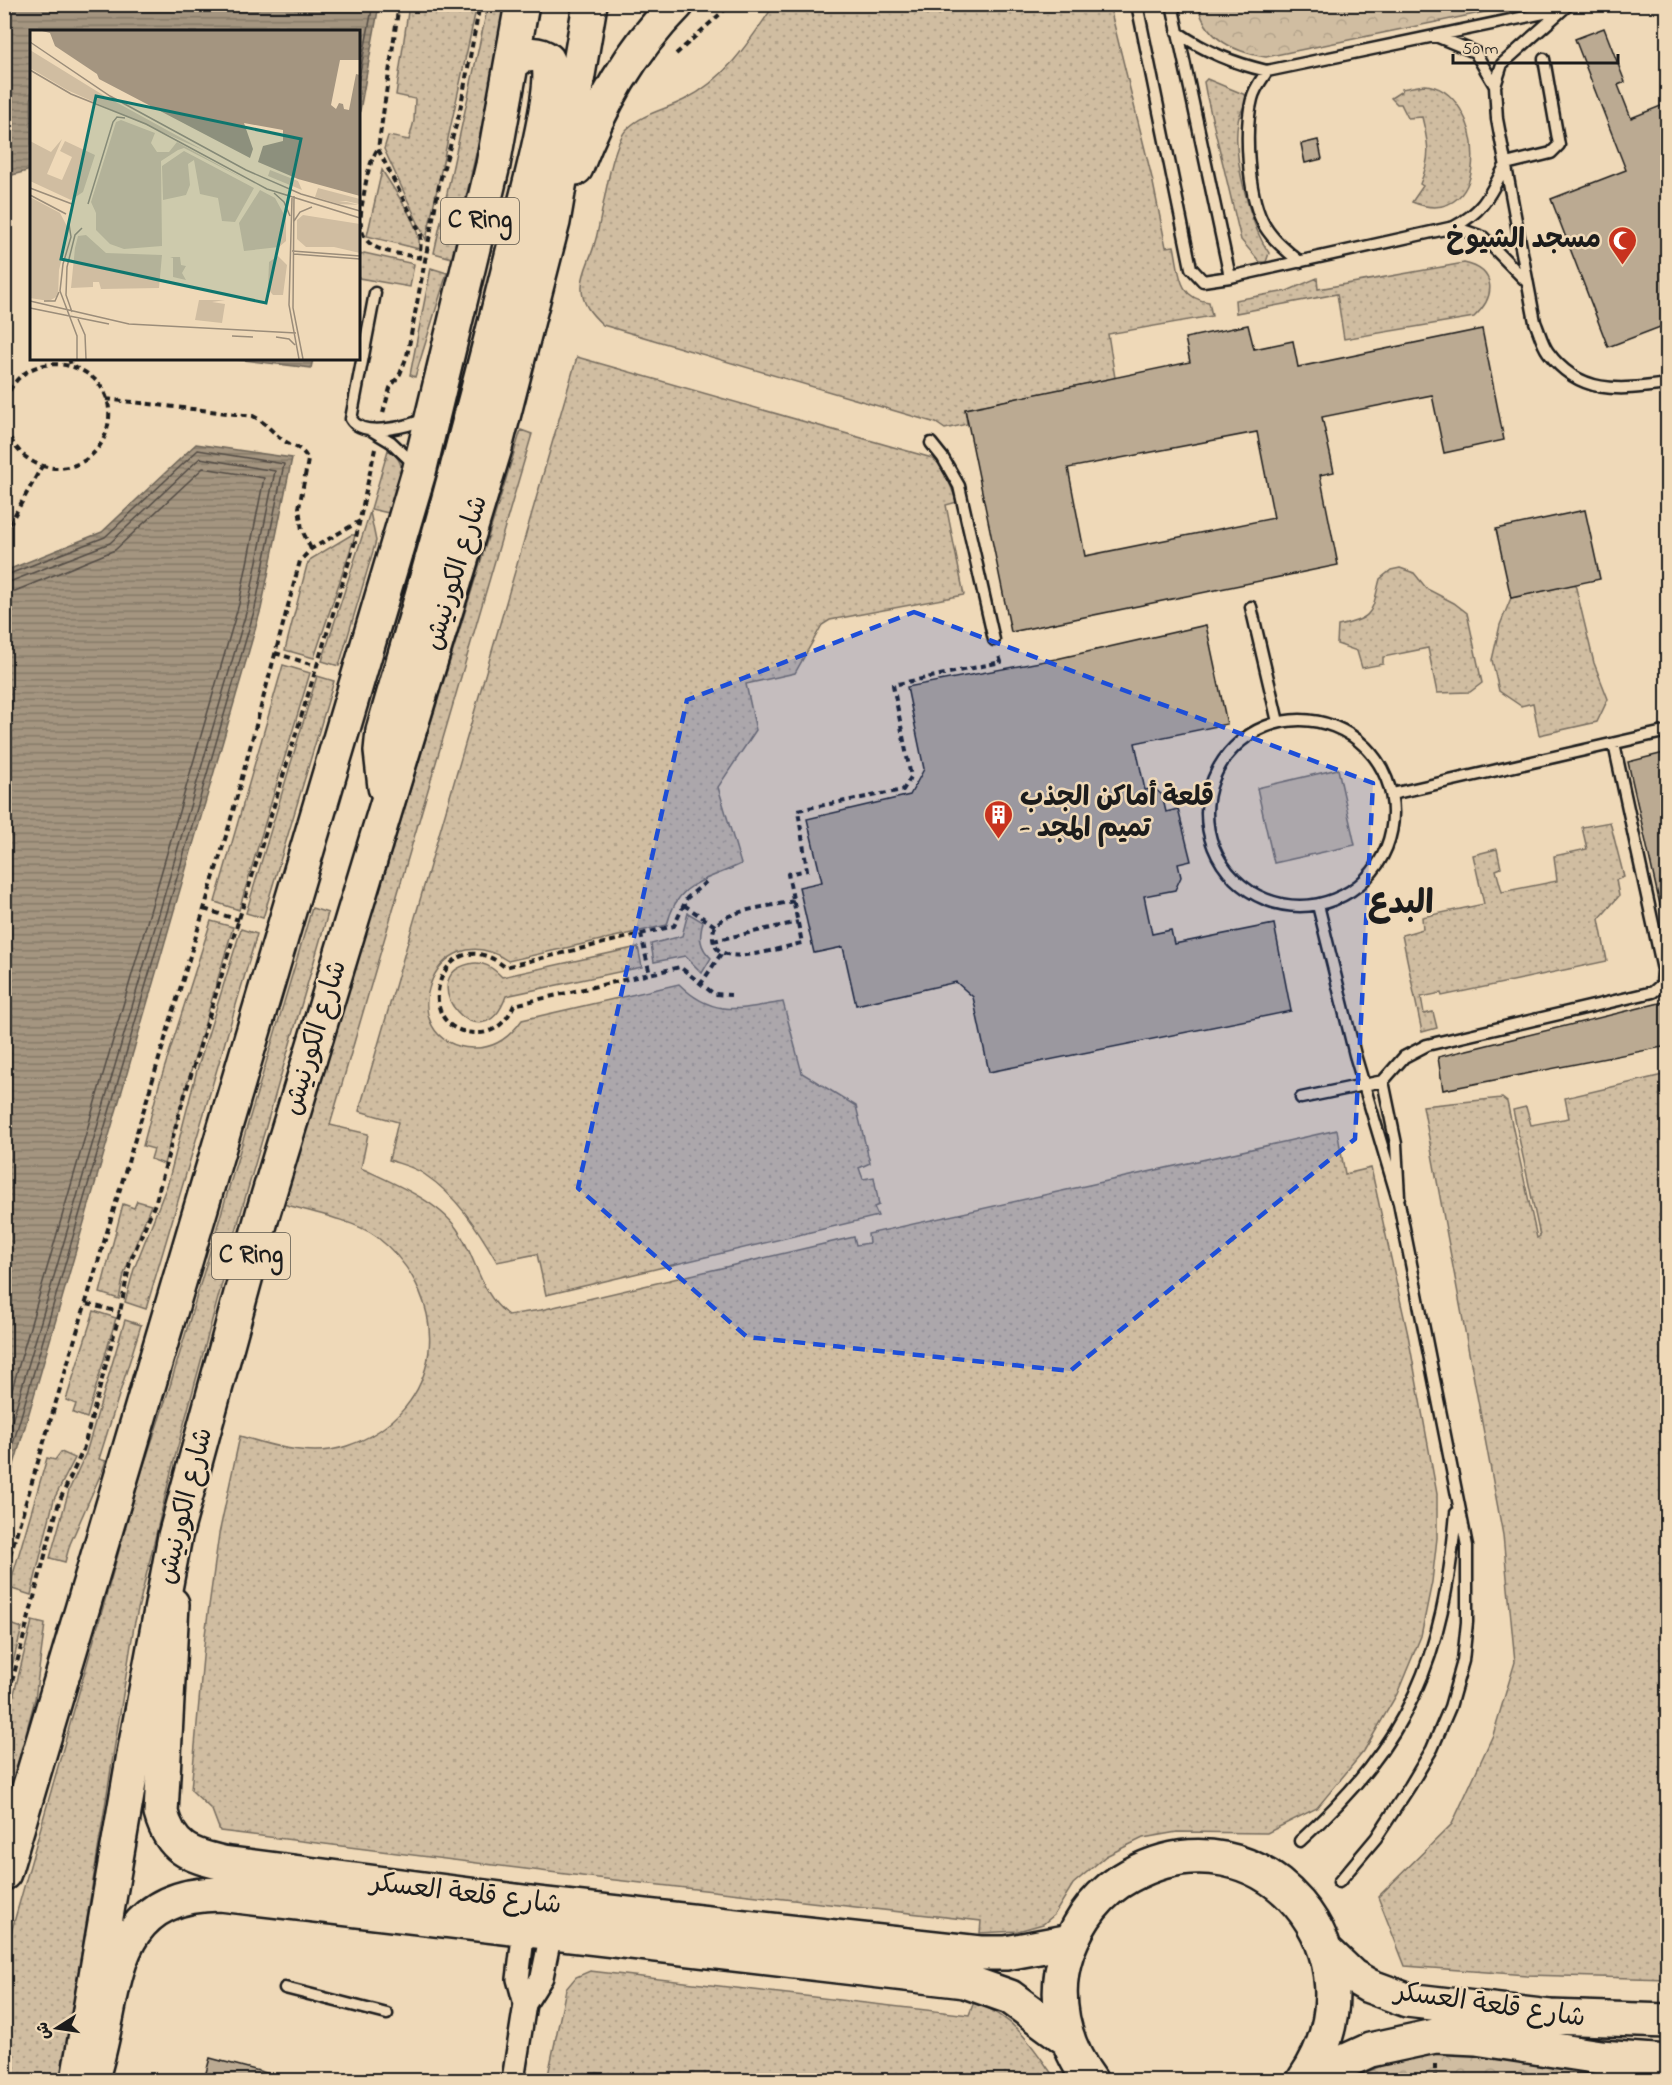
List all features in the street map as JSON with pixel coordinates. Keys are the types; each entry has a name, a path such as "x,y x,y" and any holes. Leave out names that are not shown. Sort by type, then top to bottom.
{"main road":[{"name":"C Ring","path":"4,1873 419,472 435,414 493,165 522,4"},
{"name":"شارع الكورنيش","path":"78,2080 132,1766 175,1536 263,1212 495,448 553,222 590,4"},
{"path":"553,222 590,132 620,76 650,31 677,4"},
{"path":"387,804 381,751 383,731 479,391 530,183 551,81 548,60 541,55 533,54 513,58"},
{"name":"شارع قلعة العسكر","path":"175,1536 170,1683 161,1813 172,1839 194,1856 537,1924 965,1982 1010,1997 1067,2039"},
{"path":"1090,2080 1067,2039 1060,2006 1062,1973 1071,1941 1092,1907 1122,1880 1158,1863 1198,1857 1238,1864 1276,1883 1306,1912 1326,1951 1333,1989 1330,2028 1324,2046 1304,2080"},
{"name":"شارع قلعة العسكر","path":"91,2080 120,1960 131,1934 142,1919 169,1901 198,1895 220,1894 537,1924 980,1953 1006,1953 1071,1941"},
{"name":"شارع قلعة العسكر","path":"1326,1951 1360,1981 1407,2000 1550,2017 1668,2021"},
{"name":"شارع قلعة العسكر","path":"1304,2080 1370,2050 1435,2036 1476,2038 1666,2068"}],"street":[{"path":"513,2080 525,2004 518,1978 537,1924"}],"lane":[{"path":"1137,4 1191,268 1203,280 1230,277 1454,227 1474,216 1490,195 1506,164 1551,153 1559,145 1544,59"},
{"path":"1172,4 1230,277"},
{"path":"1177,32 1205,51 1236,64 1268,71 1568,6"},
{"path":"1568,6 1502,64 1495,86 1497,119 1535,322 1548,352 1580,382 1608,390 1668,384"},
{"path":"1435,36 1474,52 1495,86"},
{"path":"1268,71 1252,96 1246,135 1252,180 1262,221 1279,245 1300,262"},
{"path":"1454,227 1483,237 1528,283"},
{"path":"375,293 351,414 353,423 368,428 398,447 419,472"},
{"path":"368,428 403,427 435,414"},
{"path":"931,443 944,458 959,486 994,640"},
{"path":"1251,607 1278,722"},
{"path":"1298,718 1330,723 1359,739 1380,763 1392,794 1394,823 1385,852 1369,876 1346,895 1318,905 1289,906 1261,898 1236,881 1218,858 1208,830 1208,797 1218,767 1239,741 1266,724 1298,718"},
{"path":"1392,794 1668,731"},
{"path":"1301,1098 1383,1081 1404,1058 1427,1045 1653,992 1662,984 1663,970 1614,744"},
{"path":"1318,905 1354,1055 1365,1084 1386,1166 1399,1203"},
{"path":"1339,1882 1376,1838 1432,1749 1450,1707 1463,1661 1467,1622 1467,1546 1399,1203 1396,1144 1383,1081"},
{"path":"1300,1841 1337,1808 1371,1768 1404,1717 1424,1677 1446,1600 1457,1501"},
{"path":"285,1988 387,2014"}],"path":[{"path":"399,4 378,149 370,165 360,217 361,232 365,239 377,248 426,259"},
{"path":"382,420 390,388 404,368 408,356 426,259 480,4"},
{"path":"676,54 731,4"},
{"path":"378,149 421,234 420,258"},
{"path":"70,360 71,365"},
{"path":"4,411 8,395 23,375 46,364 71,365 93,378 106,399 108,424 99,447 80,463 55,469 42,466 20,454 12,444 4,421"},
{"path":"106,399 253,416 264,421 284,440 302,450 309,466 301,497 299,520 310,549"},
{"path":"4,1712 59,1502 83,1450 120,1312 130,1262 159,1192 179,1114 360,520 376,446"},
{"path":"4,534 42,466"},
{"path":"4,1575 204,909 300,561 310,549 360,520"},
{"path":"714,926 713,941 721,954 739,957 802,943 788,874 807,870 798,810 903,790 911,777 893,685 1001,662 994,640"},
{"path":"275,653 317,666"},
{"path":"706,882 687,898 674,926 506,967 486,955 463,956 453,962 439,980 438,1003 442,1014 458,1029 481,1033 502,1025 514,1005 680,968 700,986 714,994 731,995"},
{"path":"714,926 731,915 794,900"},
{"path":"684,905 714,926"},
{"path":"204,909 239,920"},
{"path":"713,941 798,922"},
{"path":"641,934 650,975"},
{"path":"700,986 721,954"},
{"path":"87,1304 120,1312"}],"highlighted area":[{"path":"914,612 1373,783 1355,1139 1070,1371 747,1337 578,1188 687,700"}],"green space":[{"path":"1109,4 1152,178 1166,247 1174,246 1179,275 1185,290 1199,300 1209,302 1212,316 1108,334 1115,378 965,409 967,424 945,429 936,423 603,325 588,308 583,298 582,281 594,247 612,165 621,138 627,129 640,119 684,100 712,82 756,32 774,5"},
{"path":"1198,4 1519,5 1266,57 1243,52 1214,35 1207,27"},
{"path":"409,5 477,5 426,240 384,149 388,136 409,140 414,121 415,99 396,95"},
{"path":"488,5 505,5 484,119 452,258 434,253"},
{"path":"1207,79 1248,96 1239,118 1237,136 1240,171 1255,225 1269,253 1266,262 1260,262 1241,240 1206,93 1204,82"},
{"path":"1424,85 1445,92 1460,109 1470,132 1473,157 1469,180 1458,198 1439,207 1412,202 1423,186 1420,184 1428,151 1426,136 1422,117 1408,118 1401,104 1397,104 1391,98 1402,91 1401,89"},
{"path":"382,170 412,220 419,240 419,249 367,236"},
{"path":"364,253 414,264 410,287 360,278 360,255"},
{"path":"1464,263 1483,272 1490,285 1486,301 1474,317 1344,339 1337,294 1236,313 1235,300 1287,291 1317,278 1318,289"},
{"path":"431,268 447,273 415,377 410,375"},
{"path":"577,357 932,458 943,467 957,502 946,505 964,595 830,620 822,625 795,673 746,684 756,730 718,787 741,864 705,879 686,891 678,899 667,925 508,961 481,950 459,953 442,965 430,984 427,1005 432,1026 447,1041 473,1048 481,1048 501,1041 522,1020 679,984 691,995 716,1006 740,1008 783,1002 802,1073 856,1106 870,1163 859,1168 863,1179 874,1177 879,1205 874,1207 878,1216 546,1295 537,1254 497,1262 474,1225 447,1192 420,1172 389,1160 398,1122 359,1111"},
{"path":"521,430 532,434 330,1125 368,1134 361,1168 413,1193 449,1219 464,1240 484,1286 498,1306 508,1315 541,1310 854,1237 856,1245 869,1243 868,1234 1337,1130 1345,1174 1371,1168 1408,1335 1437,1494 1437,1538 1432,1582 1421,1636 1397,1694 1364,1751 1317,1808 1267,1833 1177,1832 1143,1838 1106,1856 1073,1884 1054,1915 1043,1924 1018,1931 980,1933 981,1921 606,1879 220,1831 212,1810 191,1790 205,1635 219,1534 240,1436 279,1447 306,1451 347,1446 380,1430 405,1408 421,1382 429,1352 428,1322 420,1291 402,1262 377,1237 358,1226 283,1204"},
{"path":"388,450 396,456 402,471 393,514 371,509"},
{"path":"370,512 376,541 339,666 322,661"},
{"path":"351,535 355,535 354,539 314,658 285,650 307,565 311,559"},
{"path":"1400,568 1414,573 1427,589 1454,603 1467,613 1482,683 1470,692 1437,693 1428,648 1383,657 1383,664 1362,668 1357,651 1337,644 1338,626 1365,617 1373,607 1380,579 1391,570"},
{"path":"1575,584 1594,663 1608,699 1597,722 1539,735 1533,703 1521,706 1499,691 1492,660 1500,625 1511,598"},
{"path":"283,665 310,673 239,910 215,902"},
{"path":"317,676 334,681 263,918 246,913"},
{"path":"1338,769 1355,845 1274,863 1257,788"},
{"path":"1610,822 1624,877 1616,880 1619,896 1599,919 1607,961 1442,996 1441,993 1421,997 1424,1014 1433,1012 1437,1028 1422,1032 1402,935 1423,929 1422,917 1484,904 1473,855 1497,849 1501,868 1496,870 1502,892 1557,881 1554,856 1587,849 1582,827"},
{"path":"312,908 328,913 242,1209 171,1472 134,1626 61,2080 5,2080 5,1954 139,1480 170,1386"},
{"path":"688,913 703,922 701,942 711,958 702,973 685,956 654,962 651,944 682,936"},
{"path":"211,921 233,927 164,1164 151,1159 154,1149 143,1146 159,1085"},
{"path":"241,929 257,934 146,1309 125,1302 134,1269 168,1183 197,1070"},
{"path":"638,947 642,967 506,996 495,1015 482,1022 469,1020 457,1012 449,999 447,985 453,972 469,964 483,964 502,977"},
{"path":"1667,1074 1667,1979 1527,1975 1405,1966 1378,1897 1452,1824 1493,1735 1515,1662 1503,1535 1423,1106 1502,1098 1507,1102 1537,1238 1540,1236 1513,1110 1526,1107 1531,1125 1569,1118 1565,1098"},
{"path":"137,1201 151,1205 124,1274 119,1299 100,1293 123,1204 134,1208"},
{"path":"94,1311 116,1318 87,1418 73,1413 76,1404 66,1400"},
{"path":"125,1320 141,1325 99,1459 106,1461 70,1544 65,1562 50,1558 69,1490 86,1453"},
{"path":"61,1452 75,1458 54,1499 31,1595 9,1588 47,1458 55,1460"},
{"path":"32,1621 45,1624 35,1699 5,1813 5,1746 8,1718"},
{"path":"5,1622 22,1628 10,1673 5,1670"},
{"path":"590,1971 969,2015 974,2002 1000,2015 1011,2024 1030,2044 1056,2080 547,2080 566,1989 576,1977"},
{"path":"1444,2051 1577,2064 1624,2080 1349,2080 1390,2062"}],"water":[{"path":"5,4 379,5 360,110 360,30 30,30 30,170 5,177"},
{"path":"243,360 313,360 311,368"},
{"path":"196,444 292,458 261,609 5,1496 5,571 102,532"}],"building":[{"name":"مسجد الشيوخ","path":"1604,28 1625,82 1618,85 1631,118 1668,103 1668,324 1608,347 1551,199 1626,170 1575,39"},
{"path":"1318,140 1322,159 1305,163 1301,144"},
{"path":"1248,325 1254,349 1293,341 1298,367 1482,329 1504,440 1444,453 1432,395 1322,417 1334,472 1320,475 1338,565 1011,632 965,409 1190,362 1185,338","holes":["1257,432 1274,518 1085,556 1068,468"]},
{"path":"1585,510 1600,579 1511,598 1496,529"},
{"name":"قلعة أماكن الجذب - تميم المجد","path":"1206,625 1227,724 1135,743 1145,790 1154,788 1162,795 1166,812 1178,809 1191,861 1178,864 1181,877 1175,890 1144,896 1152,934 1171,930 1174,944 1274,924 1291,1011 989,1072 973,997 956,982 856,1005 843,947 814,953 799,887 822,882 807,819 910,795 924,769 907,687 1056,659"},
{"path":"1668,752 1668,905 1660,905 1628,762"},
{"path":"1668,1001 1668,1046 1443,1090 1438,1057"},
{"path":"210,2058 274,2075 273,2080 204,2080"}],"place":[{"name":"مسجد الشيوخ","path":"1622,266"},
{"name":"قلعة أماكن الجذب - تميم المجد","path":"999,840"}],"district":[{"name":"البدع","path":"1401,905"}]}
